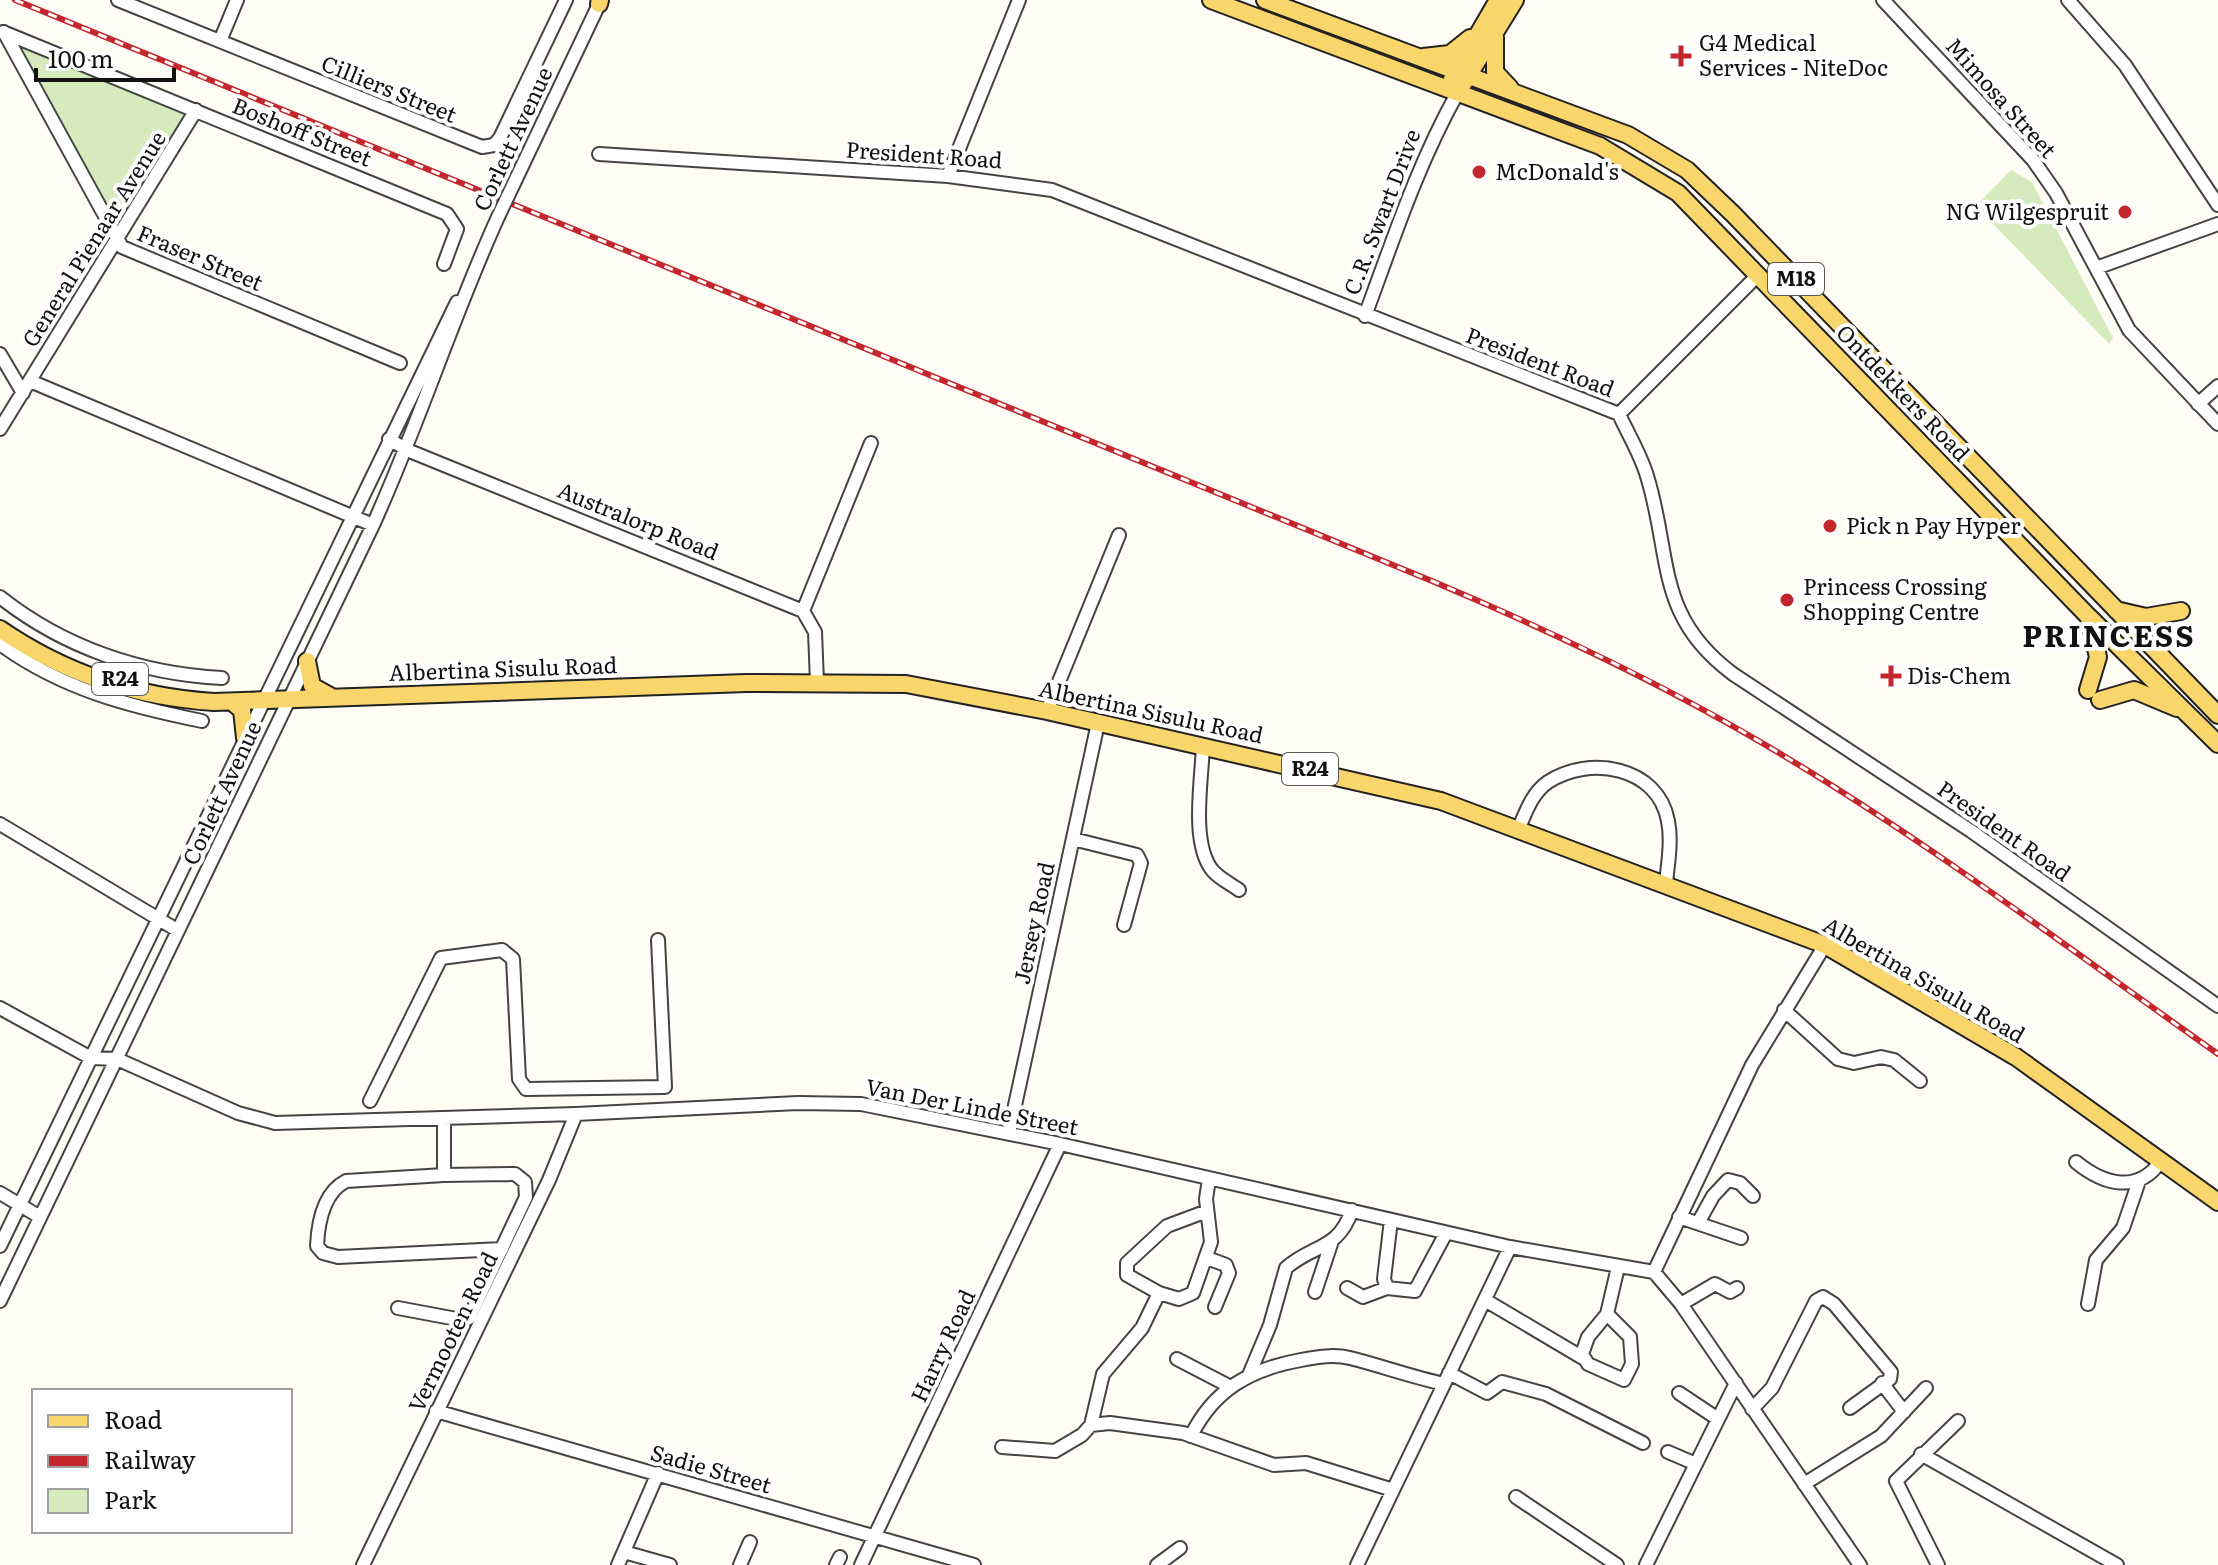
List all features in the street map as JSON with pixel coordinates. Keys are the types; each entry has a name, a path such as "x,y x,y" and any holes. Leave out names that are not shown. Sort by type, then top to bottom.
{"main road":[{"name":"Ontdekkers Road","path":"1211,0 1600,146 1653,175 1678,193 2088,616 2218,744"},
{"name":"Ontdekkers Road","path":"1265,0 1628,135 1699,181 2218,715"},
{"name":"C.R. Swart Drive","path":"1453,90 1486,32 1498,0"},
{"name":"C.R. Swart Drive","path":"1486,32 1515,0"},
{"path":"1417,57 1450,54 1486,32 1495,72 1505,85 1527,98"},
{"path":"2115,609 2146,617 2181,611"},
{"path":"2088,616 2098,657 2094,695 2134,690 2186,712"},
{"name":"Albertina Sisulu Road","path":"0,620 69,661 121,679 187,692 264,698"},
{"name":"Albertina Sisulu Road","path":"0,629 57,663 121,687 176,699 232,702 264,698 817,682 906,684 1203,745 1441,801 1825,945 2016,1057 2218,1202"},
{"path":"307,661 312,686 334,697"},
{"path":"232,702 242,710 245,738"}],"street":[{"name":"Cilliers Street","path":"118,0 470,144 488,147 500,138 566,0"},
{"path":"220,41 237,0"},
{"path":"948,176 1019,0"},
{"name":"Mimosa Street","path":"1883,0 2033,160 2056,193 2138,341 2218,424"},
{"path":"2068,0 2125,65 2218,205"},
{"name":"Corlett Avenue","path":"0,1301 177,930 294,697 307,661 407,450 463,295 600,1"},
{"name":"Boshoff Street","path":"2,31 447,214 457,229 444,264"},
{"name":"Fraser Street","path":"2,31 118,242 136,256 400,363"},
{"name":"C.R. Swart Drive","path":"1365,316 1453,90"},
{"name":"General Pienaar Avenue","path":"0,429 118,242 196,110"},
{"name":"President Road","path":"599,154 948,176 1052,190 1619,414 1648,479 1676,608 1687,628 1709,654 1733,674 1971,831 2218,1006"},
{"path":"2096,268 2218,224"},
{"path":"1619,414 1758,275"},
{"name":"Corlett Avenue","path":"0,1246 453,306 463,295"},
{"path":"0,354 26,387 373,525"},
{"path":"2198,404 2218,386"},
{"name":"Australorp Road","path":"389,439 407,450 803,611"},
{"path":"817,682 815,632 803,611 871,443"},
{"path":"1047,711 1119,535"},
{"path":"0,597 50,631 104,656 163,671 222,678"},
{"path":"0,644 63,683 202,721"},
{"name":"Jersey Road","path":"1009,1133 1098,723"},
{"path":"1203,745 1199,821 1202,845 1212,870 1239,890"},
{"path":"1519,828 1530,802 1546,783 1569,771 1599,766 1630,773 1647,786 1668,819 1666,883"},
{"path":"0,824 177,930"},
{"path":"1073,839 1137,855 1141,863 1124,925"},
{"path":"370,1101 441,958 502,950 513,959 522,1085 532,1091 665,1087 658,940"},
{"path":"1825,945 1752,1065 1654,1272 1681,1304 1860,1565"},
{"path":"0,1008 91,1058"},
{"path":"1784,1010 1838,1059 1854,1063 1881,1057 1894,1060 1920,1081"},
{"name":"Van Der Linde Street","path":"91,1058 117,1059 238,1113 275,1123 838,1103 882,1107 1060,1144 1510,1247 1654,1272"},
{"path":"578,1114 579,1090"},
{"path":"595,1090 597,1113"},
{"name":"Vermooten Road","path":"363,1565 578,1114"},
{"path":"444,1119 444,1175"},
{"name":"Harry Road","path":"861,1565 1060,1144"},
{"path":"2076,1162 2110,1182 2139,1181 2150,1175 2161,1161"},
{"path":"398,1308 468,1319 502,1249 526,1197 525,1182 515,1174 346,1181 339,1185 325,1205 318,1227 317,1246 323,1253 338,1257 502,1249"},
{"path":"1207,1211 1172,1223 1127,1263 1124,1271 1130,1279 1179,1299 1190,1295 1211,1242 1207,1211 1209,1179"},
{"path":"1698,1223 1713,1196 1728,1180 1740,1183 1753,1196"},
{"path":"2088,1304 2096,1260 2123,1228 2139,1181"},
{"path":"0,1193 40,1217"},
{"path":"1315,1292 1331,1244 1347,1225 1352,1210"},
{"path":"1679,1217 1741,1238"},
{"path":"1387,1288 1384,1279 1391,1220"},
{"path":"1347,1288 1363,1297 1387,1288 1415,1291 1446,1233"},
{"path":"1249,1375 1270,1325 1286,1268 1331,1244"},
{"path":"1357,1565 1510,1247"},
{"path":"1207,1258 1229,1269 1229,1278 1215,1307"},
{"path":"1583,1358 1584,1344 1607,1314 1618,1267"},
{"path":"1681,1304 1715,1284 1730,1292 1737,1288"},
{"path":"1002,1447 1055,1451 1070,1445 1091,1425 1103,1374 1142,1328 1159,1293"},
{"path":"1752,1409 1772,1388 1821,1297 1834,1304 1891,1372 1890,1379 1850,1408"},
{"path":"1485,1300 1615,1379 1624,1380 1632,1364 1630,1337 1607,1314"},
{"path":"1191,1436 1199,1419 1229,1386 1280,1364 1328,1356 1349,1357 1447,1379 1487,1393 1502,1382 1546,1394 1643,1443"},
{"path":"1177,1359 1229,1386"},
{"path":"1646,1565 1736,1383"},
{"path":"1882,1383 1904,1412"},
{"path":"1804,1484 1881,1436 1926,1388"},
{"path":"1679,1393 1718,1419"},
{"name":"Sadie Street","path":"436,1411 974,1565"},
{"path":"1938,1565 1896,1481 1958,1421"},
{"path":"1091,1425 1123,1425 1191,1436 1274,1465 1306,1463 1393,1490"},
{"path":"1668,1452 1696,1464"},
{"path":"1921,1454 2117,1565"},
{"path":"618,1565 658,1473"},
{"path":"1516,1497 1617,1565"},
{"path":"740,1565 750,1542"},
{"path":"1157,1565 1180,1548"},
{"path":"624,1552 670,1565"}],"green space":[{"path":"17,40 187,112 186,120 120,225 113,220"},
{"path":"2011,170 2032,182 2113,338 2109,344 1976,206"}],"railway":[{"path":"15,0 1432,581 1567,641 1699,707 1840,791 2004,901 2218,1054"}],"place":[{"name":"G4 Medical Services - NiteDoc","path":"1681,56"},
{"name":"McDonald's","path":"1479,172"},
{"name":"NG Wilgespruit","path":"2125,212"},
{"name":"Pick n Pay Hyper","path":"1830,526"},
{"name":"Princess Crossing Shopping Centre","path":"1787,600"},
{"name":"Dis-Chem","path":"1891,676"}],"district":[{"name":"PRINCESS","path":"2109,637"}]}
